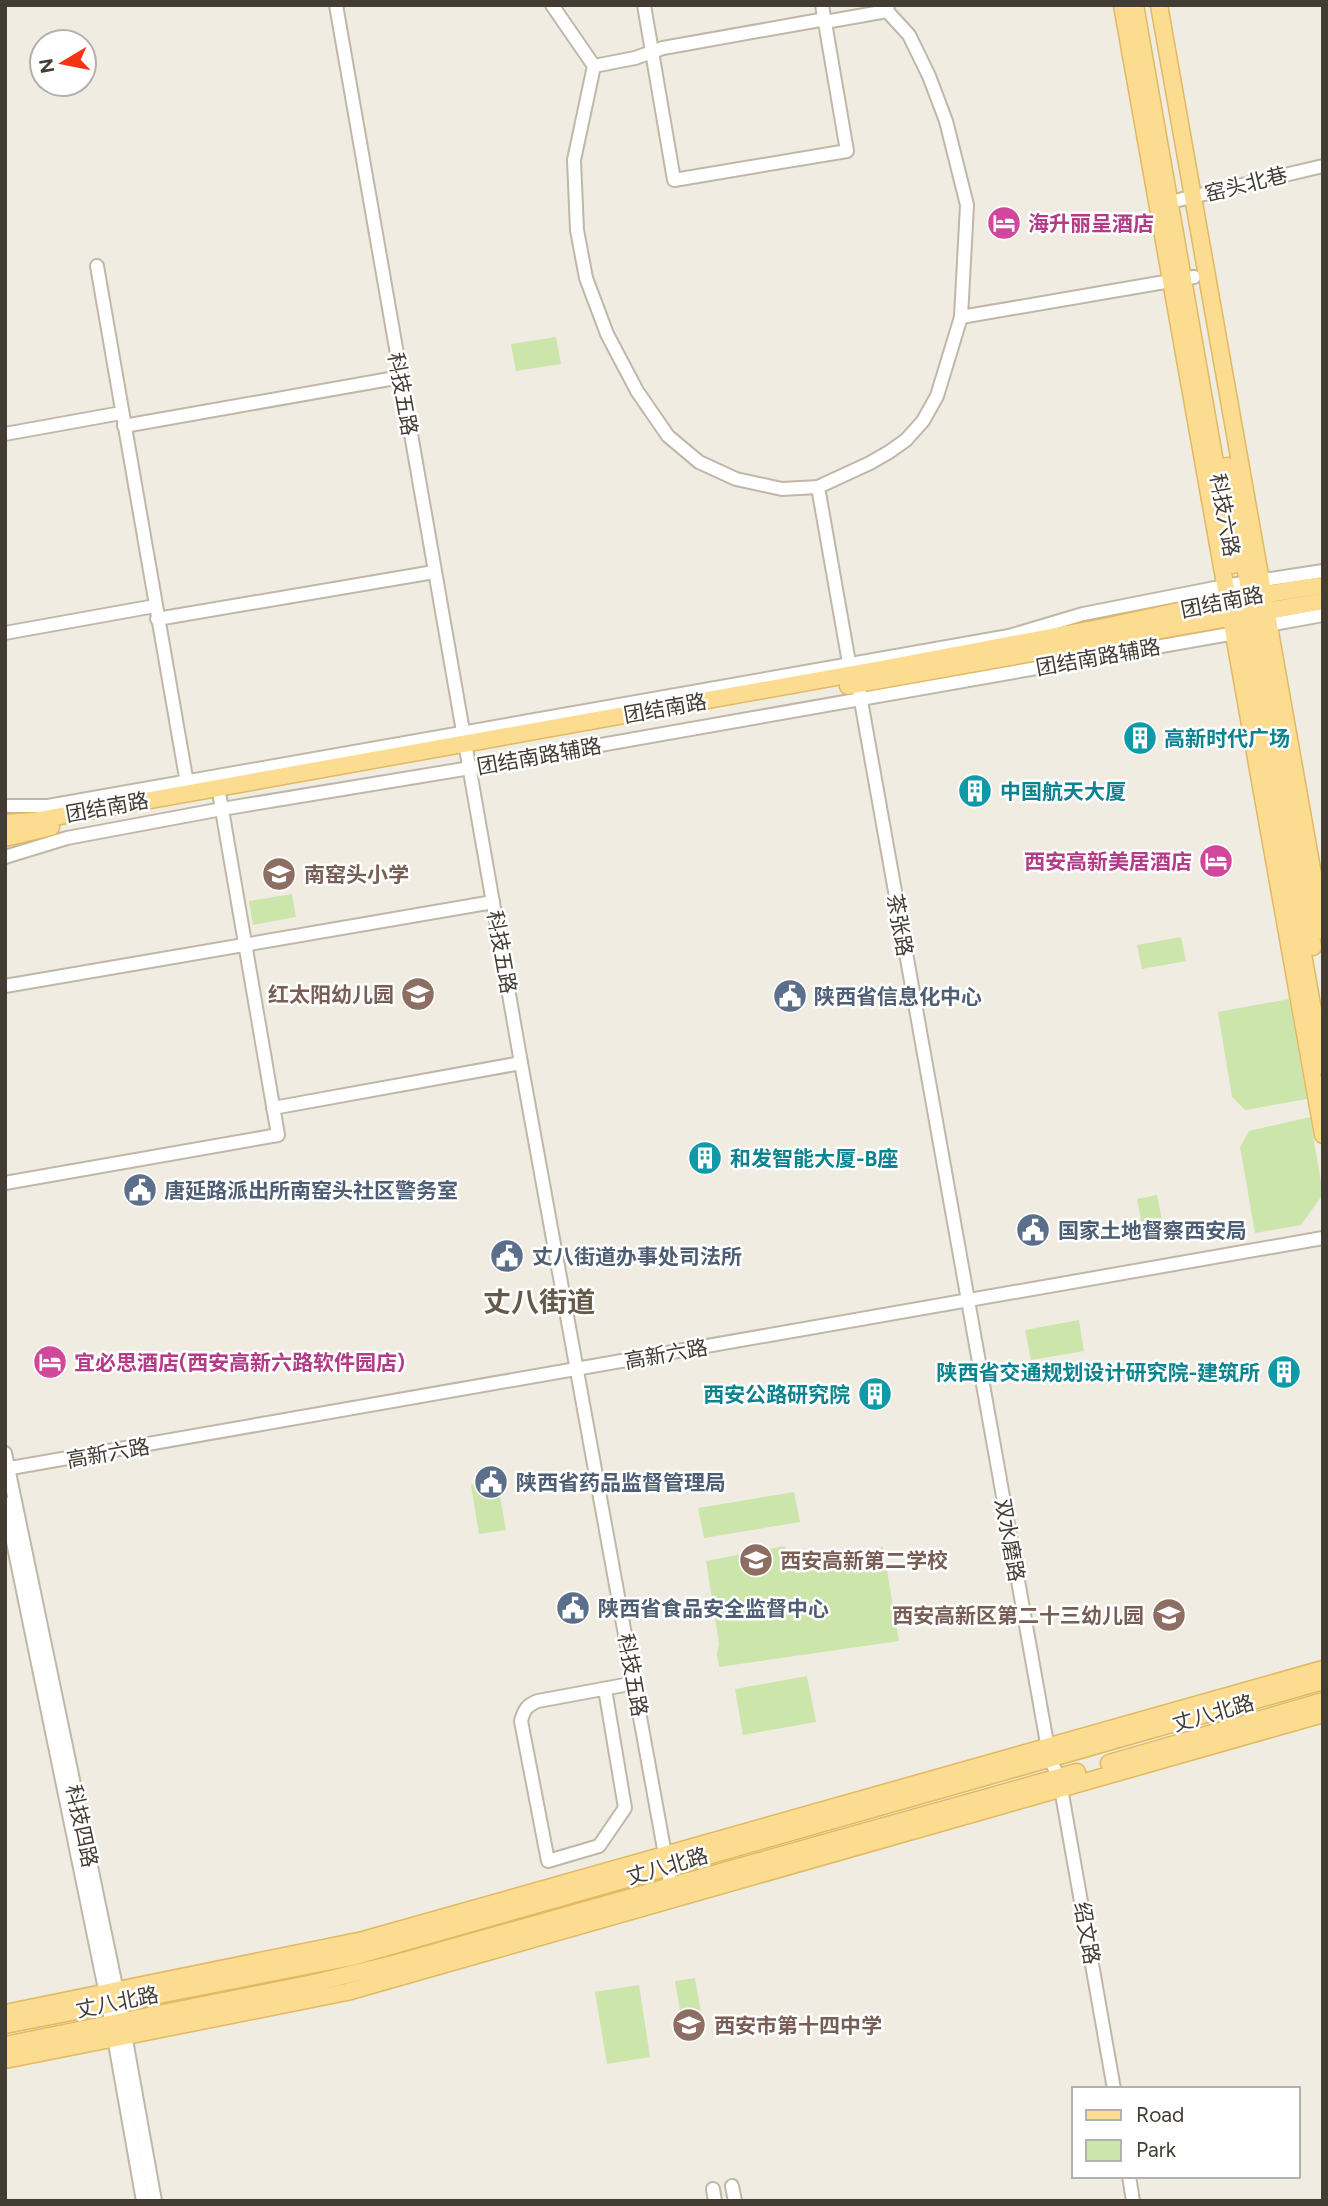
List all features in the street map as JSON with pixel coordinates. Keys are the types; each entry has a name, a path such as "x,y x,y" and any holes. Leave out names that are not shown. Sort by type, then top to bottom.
{"main road":[{"path":"1122,5 1183,279 1247,606 1323,931"},
{"name":"科技六路","path":"1135,5 1181,200"},
{"name":"科技六路","path":"1146,5 1181,200 1183,279 1323,1004"},
{"path":"1159,5 1181,200 1247,606 1323,1135"},
{"name":"团结南路","path":"1247,606 1323,585"},
{"name":"团结南路","path":"5,838 48,828 221,803 467,750 855,680 1104,627 1247,606 1323,601"},
{"name":"科技六路","path":"1247,606 1323,1066"},
{"name":"团结南路","path":"5,823 33,821 187,787 467,750"},
{"path":"1049,1754 1323,1669"},
{"name":"丈八北路","path":"5,2025 112,1997 352,1957 666,1860 1323,1681"},
{"name":"丈八北路","path":"5,2045 118,2030 393,1964 672,1892 1060,1782 1323,1701"},
{"path":"1060,1782 1323,1713"},
{"path":"5,2013 112,1997"},
{"path":"5,2060 118,2030"}],"street":[{"name":"科技五路","path":"336,5 521,1063 672,1892"},
{"path":"552,5 594,66 574,160 577,230 586,278 607,334 637,391 668,436 699,462 736,479 782,489 818,486 870,463 906,440 923,421 937,396 961,317 967,205 946,121 929,76 909,35 888,8 825,22 820,20 652,51 635,58 594,66"},
{"path":"644,5 674,180 847,151 822,5"},
{"name":"窑头北巷","path":"1181,200 1323,166"},
{"path":"5,806 48,806 187,787 97,266"},
{"path":"961,317 1183,279"},
{"path":"5,434 123,420 401,377"},
{"name":"茶张路","path":"818,486 967,1301"},
{"name":"团结南路辅路","path":"467,750 1247,606 1323,571"},
{"path":"157,620 434,572"},
{"path":"5,633 155,606"},
{"name":"团结南路辅路","path":"1247,606 1323,615"},
{"path":"5,856 68,838 221,803 278,1135 5,1183"},
{"path":"5,986 493,902"},
{"path":"273,1108 521,1063"},
{"name":"高新六路","path":"6,1471 1323,1238"},
{"name":"双水磨路","path":"967,1301 1049,1754 1060,1782"},
{"name":"科技四路","path":"5,1453 6,1471 118,2030 155,2201"},
{"name":"科技四路","path":"5,1503 112,1997"},
{"path":"605,1689 625,1808 598,1846 548,1861 521,1721 523,1712 530,1704 538,1701 635,1683"},
{"name":"绍文路","path":"1060,1782 1114,2087"},
{"name":"科技四路","path":"118,2030 143,2201"},
{"path":"1129,2178 1133,2201"},
{"path":"732,2186 735,2201"}],"green space":[{"path":"556,337 561,364 516,371 511,344"},
{"path":"292,894 296,917 253,925 249,901"},
{"path":"1181,937 1186,961 1142,969 1137,945"},
{"path":"1289,999 1307,1099 1245,1110 1232,1097 1218,1012"},
{"path":"1310,1117 1323,1194 1301,1225 1255,1233 1240,1147 1249,1131"},
{"path":"1157,1195 1163,1225 1143,1229 1137,1199"},
{"path":"1079,1320 1084,1351 1031,1360 1025,1330"},
{"path":"497,1480 506,1530 479,1534 471,1485"},
{"path":"794,1492 800,1522 704,1538 698,1508"},
{"path":"785,1546 789,1565 883,1547 899,1641 719,1667 719,1644 706,1561"},
{"path":"807,1676 816,1722 743,1735 735,1689"},
{"path":"695,1978 702,2018 682,2022 675,1981"},
{"path":"639,1985 650,2057 607,2064 595,1992"}],"place":[{"name":"海升丽呈酒店","path":"1004,223"},
{"name":"高新时代广场","path":"1140,738"},
{"name":"中国航天大厦","path":"975,791"},
{"name":"西安高新美居酒店","path":"1216,861"},
{"name":"南窑头小学","path":"279,874"},
{"name":"红太阳幼儿园","path":"418,994"},
{"name":"陕西省信息化中心","path":"790,996"},
{"name":"和发智能大厦-B座","path":"705,1158"},
{"name":"唐延路派出所南窑头社区警务室","path":"140,1190"},
{"name":"国家土地督察西安局","path":"1033,1230"},
{"name":"丈八街道办事处司法所","path":"507,1256"},
{"name":"宜必思酒店(西安高新六路软件园店)","path":"50,1362"},
{"name":"陕西省交通规划设计研究院-建筑所","path":"1284,1372"},
{"name":"西安公路研究院","path":"875,1394"},
{"name":"陕西省药品监督管理局","path":"491,1482"},
{"name":"西安高新第二学校","path":"756,1560"},
{"name":"陕西省食品安全监督中心","path":"573,1608"},
{"name":"西安高新区第二十三幼儿园","path":"1169,1615"},
{"name":"西安市第十四中学","path":"689,2025"}],"district":[{"name":"丈八街道","path":"539,1302"}]}
